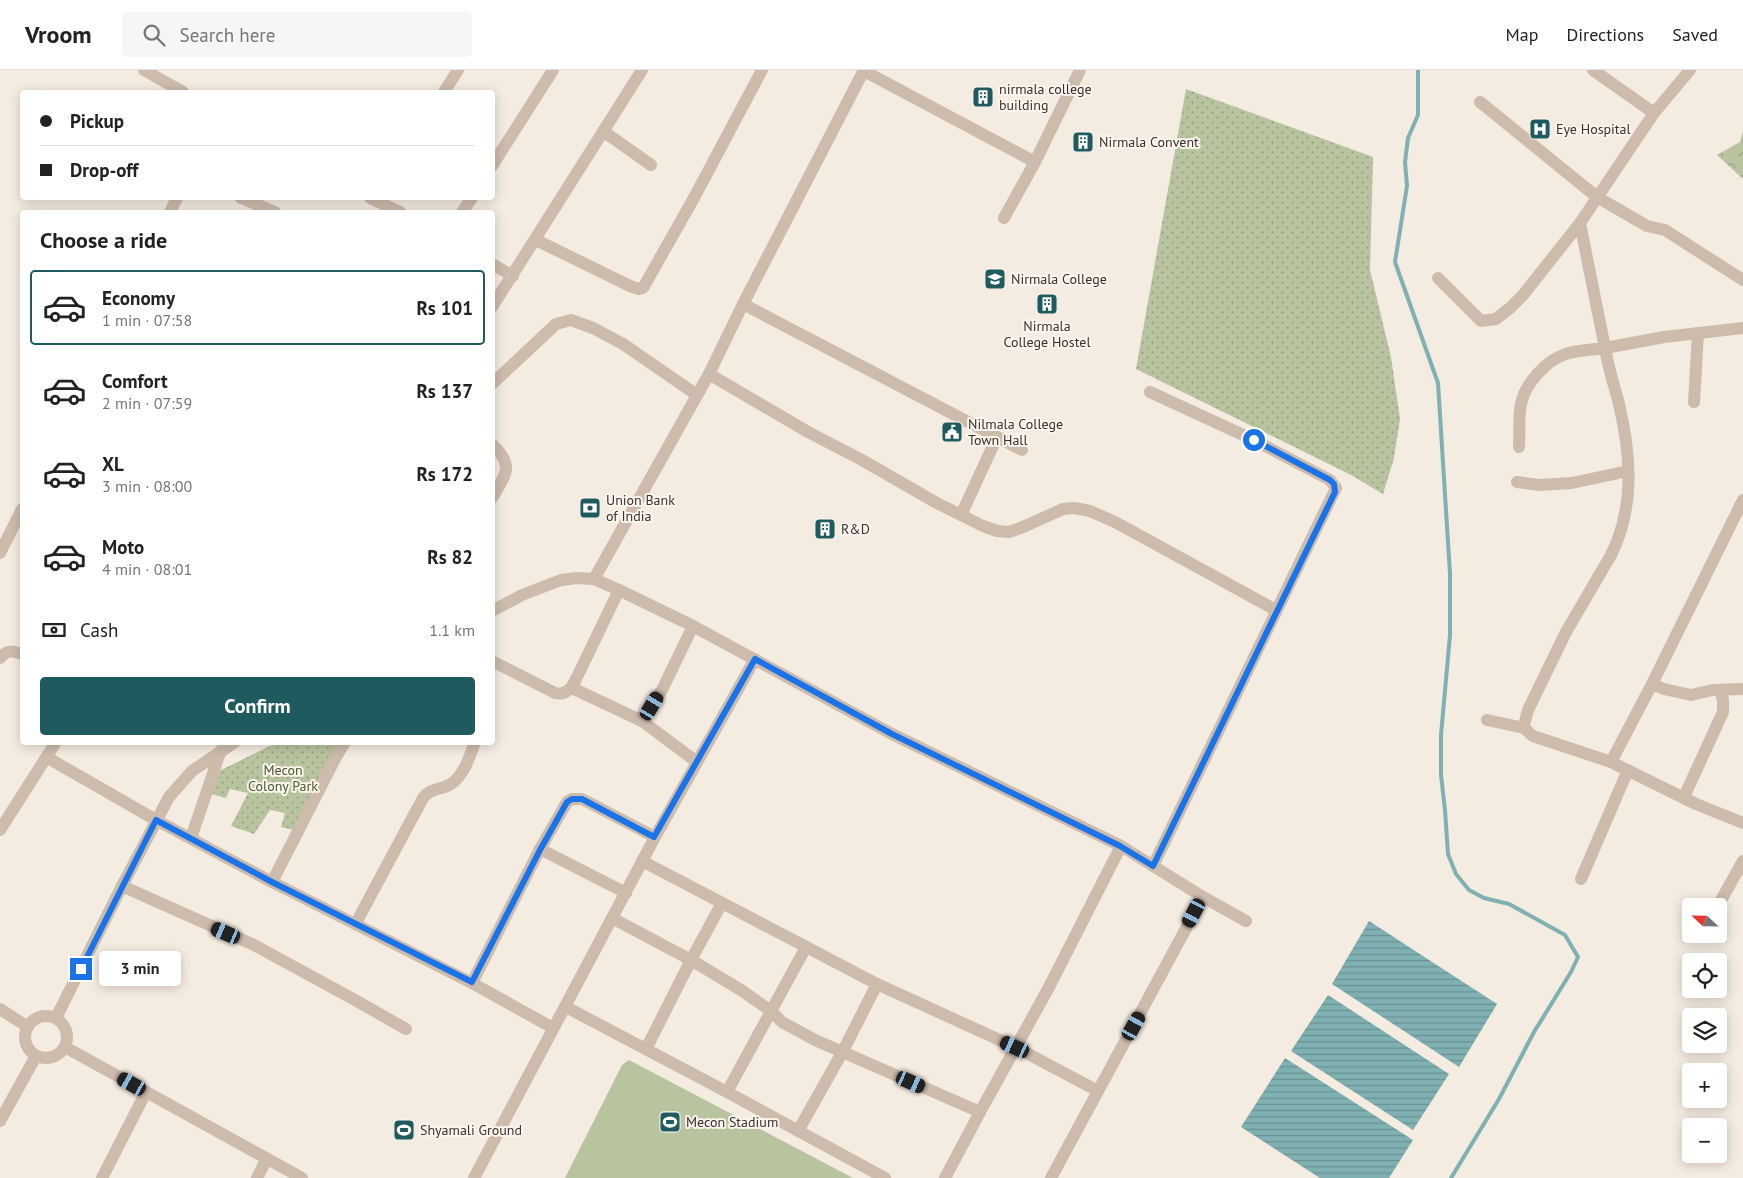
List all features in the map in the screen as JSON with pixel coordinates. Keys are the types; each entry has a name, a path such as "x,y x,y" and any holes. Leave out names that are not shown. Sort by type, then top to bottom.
{"street":[{"path":"144,70 179,90"},
{"path":"445,90 458,70"},
{"path":"495,161 553,70"},
{"path":"495,303 642,70"},
{"path":"536,240 630,286 643,288 695,196 762,70"},
{"path":"594,579 698,395 864,70 1035,162"},
{"path":"1004,218 1035,162 1080,70"},
{"path":"1593,70 1654,113"},
{"path":"1438,278 1481,321 1496,319 1510,308 1523,295 1580,223 1654,113 1690,70"},
{"path":"1480,102 1597,197 1647,226 1666,230 1743,280"},
{"path":"603,131 651,164"},
{"path":"246,200 270,210"},
{"path":"374,202 395,210"},
{"path":"1524,728 1528,710 1551,661 1618,540 1628,506 1629,489 1624,433 1580,223"},
{"path":"495,266 513,276"},
{"path":"743,304 1022,450"},
{"path":"495,381 556,324 570,320 593,328 622,344 698,395"},
{"path":"1519,447 1521,404 1525,393 1538,374 1555,358 1567,353 1664,337 1743,328"},
{"path":"1694,402 1698,333"},
{"path":"709,374 808,432 961,515 997,531 1009,532 1063,509 1074,508 1090,511 1115,522 1276,610"},
{"path":"1150,392 1254,440 1322,476 1334,484 1335,492 1153,866"},
{"path":"961,515 997,437"},
{"path":"495,447 505,458 507,470 495,492"},
{"path":"1516,482 1539,485 1572,483 1628,471"},
{"path":"1611,762 1652,684 1743,500"},
{"path":"0,553 20,513"},
{"path":"495,610 561,580 577,578 594,579 693,626 892,734 1120,846 1202,897 1246,921"},
{"path":"495,663 555,693 564,693 572,688 619,590"},
{"path":"642,721 662,690 693,626"},
{"path":"0,658 4,653 10,651 20,654"},
{"path":"474,1178 566,1007 654,837 755,659"},
{"path":"1652,684 1664,689 1691,695 1743,688"},
{"path":"572,688 642,721 697,762"},
{"path":"1684,797 1723,712 1723,700 1720,690"},
{"path":"1487,720 1524,728 1533,736 1611,762 1743,823"},
{"path":"0,830 48,758 54,745"},
{"path":"56,1018 169,797 192,771 230,745"},
{"path":"272,882 343,745"},
{"path":"356,923 423,798 431,790 442,788 455,780 464,767 474,745"},
{"path":"191,838 221,750"},
{"path":"48,758 156,820 272,882 472,982 553,1028"},
{"path":"1581,879 1628,770"},
{"path":"472,982 567,802 576,798 594,804 654,837"},
{"path":"945,1178 1048,989 1120,846"},
{"path":"540,850 626,893"},
{"path":"642,861 877,984 1015,1047 1098,1091"},
{"path":"1722,898 1743,861"},
{"path":"122,886 263,950 406,1029"},
{"path":"1051,1178 1202,897"},
{"path":"646,1049 722,903"},
{"path":"612,918 691,960 741,990 791,1028 980,1112"},
{"path":"727,1092 806,947"},
{"path":"798,1131 843,1051 877,984"},
{"path":"566,1007 885,1178"},
{"path":"0,1009 28,1027"},
{"path":"40,1017 56,1018 66,1031 65,1047 59,1054 52,1057 36,1056 26,1043 25,1035 28,1027 40,1017"},
{"path":"65,1047 266,1160 302,1178"},
{"path":"0,1121 36,1056"},
{"path":"102,1178 146,1092"},
{"path":"256,1178 266,1160"}],"green space":[{"path":"1186,89 1373,157 1370,270 1391,357 1400,419 1394,458 1383,494 1351,475 1136,369"},
{"path":"1743,131 1743,179 1717,155 1740,142"},
{"name":"Mecon Colony Park","path":"272,745 342,745 295,830 281,827 285,813 270,810 254,834 231,826 248,793 230,789 226,798 211,794 217,772"},
{"name":"Mecon Stadium","path":"629,1060 853,1178 565,1178 622,1065"}],"water":[{"path":"1369,921 1497,1004 1459,1067 1332,984"},
{"path":"1328,995 1449,1074 1413,1130 1291,1051"},
{"path":"1285,1058 1413,1140 1389,1178 1320,1178 1241,1127"}],"waterway":[{"path":"1418,70 1418,115 1408,138 1405,162 1407,186 1395,262 1438,383 1450,574 1450,635 1441,735 1441,775 1448,854 1456,874 1469,890 1484,898 1509,904 1565,935 1578,957 1571,972 1534,1032 1499,1099 1451,1178"}],"place":[{"name":"nirmala college building","path":"983,97"},
{"name":"Eye Hospital","path":"1540,129"},
{"name":"Nirmala Convent","path":"1083,142"},
{"name":"Nirmala College","path":"995,279"},
{"name":"Nirmala College Hostel","path":"1047,304"},
{"name":"Nilmala College Town Hall","path":"952,432"},
{"name":"Union Bank of India","path":"590,508"},
{"name":"R&D","path":"825,529"},
{"name":"Mecon Stadium","path":"670,1122"},
{"name":"Shyamali Ground","path":"404,1130"}],"route":[{"path":"81,969 156,820 272,882 472,982 567,802 576,798 582,799 654,837 755,659 892,734 1120,846 1153,866 1336,488 1330,480 1254,440"}]}
